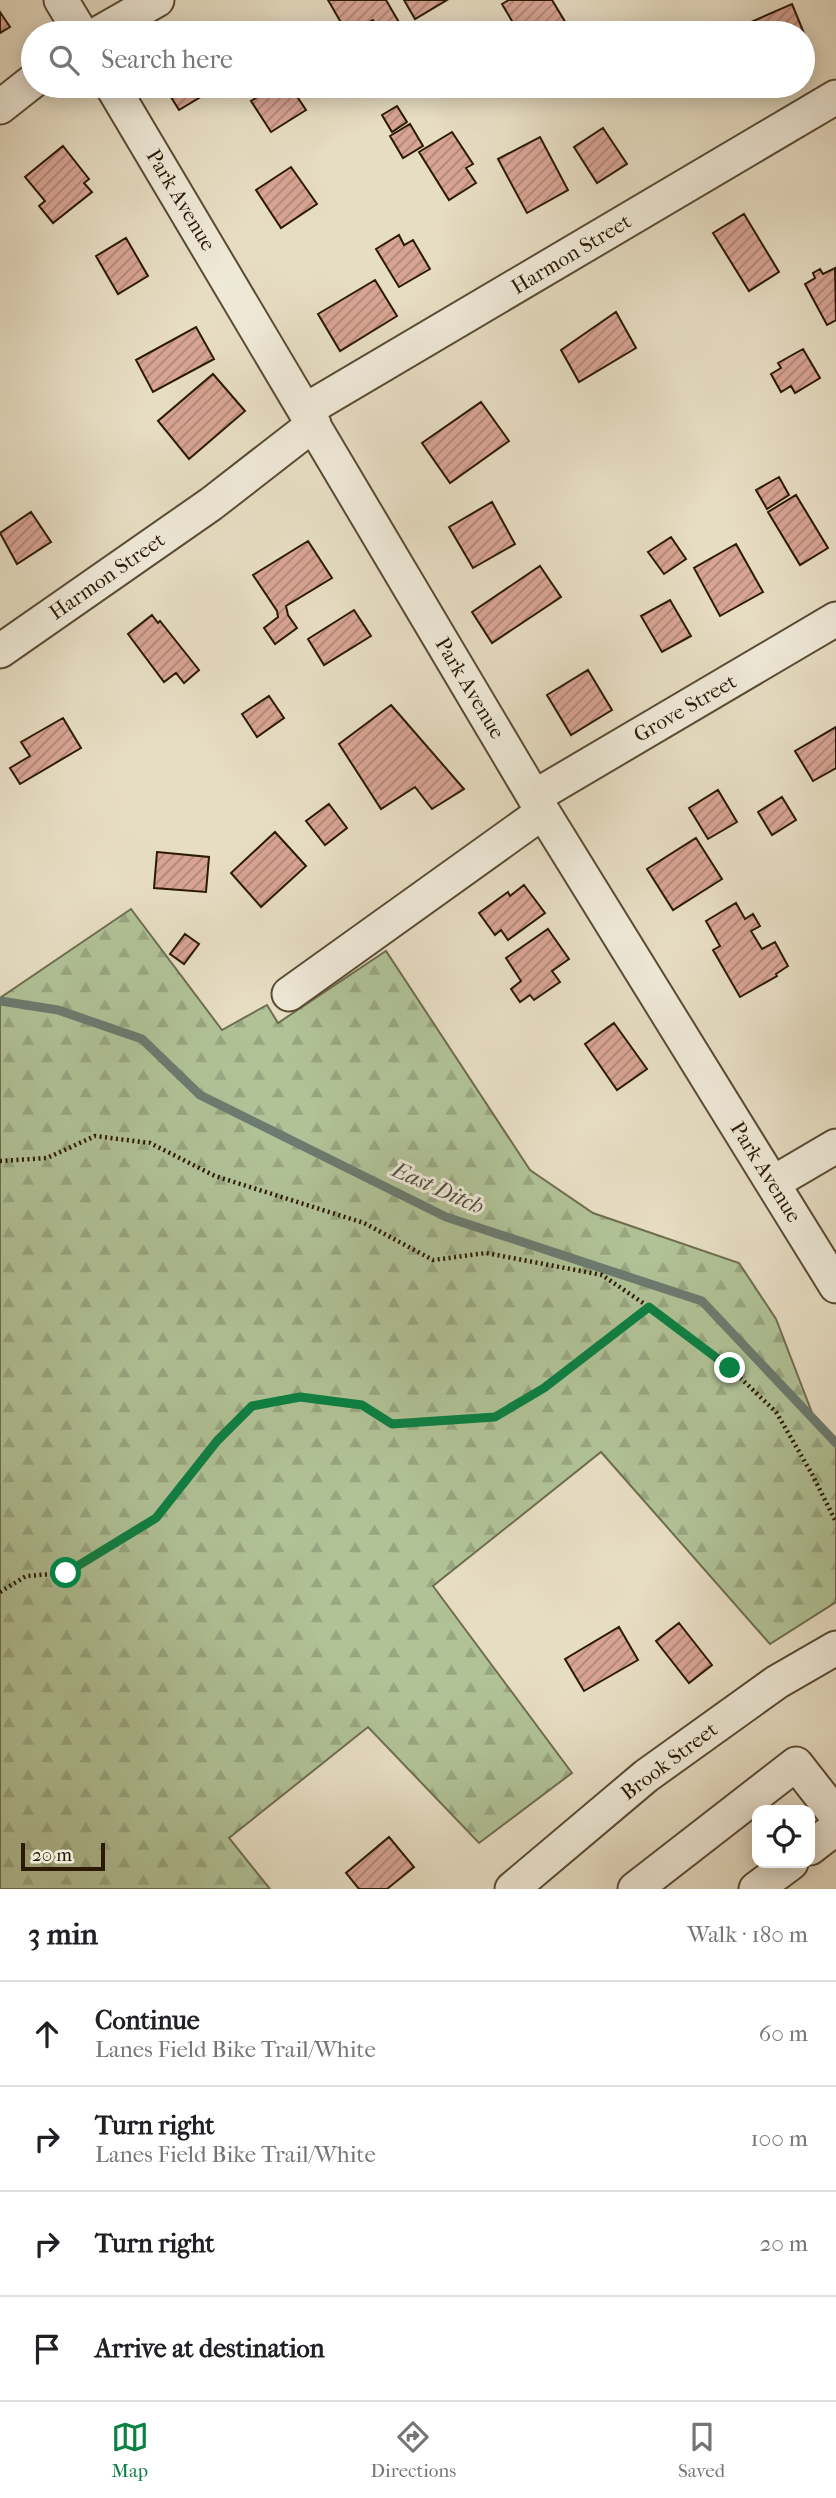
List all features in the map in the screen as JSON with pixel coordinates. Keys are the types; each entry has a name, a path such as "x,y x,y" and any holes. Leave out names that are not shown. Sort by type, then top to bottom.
{"street":[{"path":"61,0 74,21"},
{"path":"120,21 157,0"},
{"path":"0,107 21,90"},
{"name":"Harmon Street","path":"0,652 211,504 310,417 836,97"},
{"name":"Park Avenue","path":"120,98 538,804 836,1286"},
{"name":"Grove Street","path":"289,994 538,804 836,620"},
{"path":"773,1183 836,1146"},
{"name":"Brook Street","path":"512,1889 646,1776 777,1682 836,1648"},
{"path":"635,1889 796,1764 836,1815"},
{"path":"815,1844 836,1828"},
{"path":"756,1889 784,1868"}],"path":[{"path":"0,1161 47,1157 95,1136 150,1143 215,1176 364,1223 433,1260 486,1252 602,1275 730,1368 776,1412 836,1522"},
{"path":"0,1592 26,1576 66,1573 156,1518 217,1441 252,1406 300,1397 362,1405 392,1424 495,1417 544,1388 649,1307"}],"green space":[{"path":"131,909 222,1030 267,1005 278,1023 386,951 530,1170 593,1213 739,1263 776,1319 816,1423 836,1443 836,1602 770,1644 601,1452 433,1586 572,1773 479,1843 368,1727 229,1838 270,1889 0,1889 0,998"}],"building":[{"path":"328,0 386,0 398,21 373,20 340,21"},
{"path":"404,0 447,0 415,19"},
{"path":"509,0 552,0 565,21 512,21 502,4"},
{"path":"792,4 799,21 753,21"},
{"path":"0,12 10,27 0,33"},
{"path":"172,98 199,98 179,110"},
{"path":"256,98 298,98 306,110 271,132 251,101"},
{"path":"397,106 407,122 392,132 382,115"},
{"path":"410,124 423,146 403,158 390,136"},
{"path":"603,128 627,164 597,183 574,147"},
{"path":"452,132 473,164 466,168 476,183 449,200 419,152"},
{"path":"540,137 568,190 527,213 498,159"},
{"path":"63,146 89,179 84,183 92,192 53,223 39,206 45,201 25,177"},
{"path":"291,167 317,204 281,228 256,190"},
{"path":"744,214 779,272 749,291 713,233"},
{"path":"399,235 404,245 413,240 430,269 399,287 376,249"},
{"path":"126,238 148,276 118,294 96,256"},
{"path":"835,268 836,320 827,325 805,284 815,278 813,273 820,269 823,274"},
{"path":"375,280 397,316 340,351 318,314"},
{"path":"616,312 636,348 579,382 561,350"},
{"path":"196,327 214,359 153,392 136,360"},
{"path":"803,349 820,378 795,393 791,386 781,392 771,374 781,368 778,363"},
{"path":"213,374 245,411 189,459 158,421"},
{"path":"481,402 509,441 450,483 422,443"},
{"path":"779,477 789,495 767,509 756,490"},
{"path":"796,495 828,548 800,565 768,512"},
{"path":"492,502 515,544 473,568 449,527"},
{"path":"31,512 51,542 17,564 0,533"},
{"path":"671,537 686,559 664,574 648,552"},
{"path":"308,541 332,578 286,606 288,615 297,628 275,644 264,628 278,617 277,611 253,575"},
{"path":"736,544 763,592 720,616 694,568"},
{"path":"540,566 561,597 492,643 472,612"},
{"path":"670,600 691,636 662,652 641,616"},
{"path":"354,610 371,636 324,665 308,639"},
{"path":"152,615 158,623 160,621 199,670 184,683 176,673 164,682 128,634"},
{"path":"588,670 612,710 571,735 547,695"},
{"path":"269,696 284,718 257,737 242,714"},
{"path":"391,705 464,789 432,809 415,787 381,809 339,744"},
{"path":"63,718 81,748 20,784 10,768 30,756 21,742"},
{"path":"836,727 836,768 813,781 795,751"},
{"path":"718,790 737,822 708,839 689,808"},
{"path":"782,797 796,820 772,835 758,812"},
{"path":"329,804 347,828 325,845 306,821"},
{"path":"275,832 306,866 261,907 231,873"},
{"path":"696,838 722,879 673,910 647,869"},
{"path":"157,852 209,857 206,892 154,888"},
{"path":"524,885 545,913 508,940 501,930 495,935 479,913 508,892 510,896"},
{"path":"736,903 745,919 753,914 760,926 751,931 762,949 775,942 788,966 776,974 777,976 740,997 713,950 720,946 706,921"},
{"path":"548,929 569,959 552,971 560,982 534,1000 530,995 520,1002 511,989 521,981 506,958"},
{"path":"185,934 199,944 184,964 170,954"},
{"path":"614,1023 647,1069 617,1090 585,1044"},
{"path":"679,1623 712,1665 689,1683 656,1641"},
{"path":"619,1627 638,1660 584,1691 565,1659"},
{"path":"389,1837 414,1867 387,1889 359,1889 346,1873"}],"waterway":[{"name":"East Ditch","path":"0,1001 58,1010 142,1039 200,1095 446,1217 702,1301 836,1443"}],"route":[{"path":"66,1573 156,1518 217,1441 252,1406 300,1397 362,1405 392,1424 495,1417 544,1388 649,1307 730,1368"}]}
